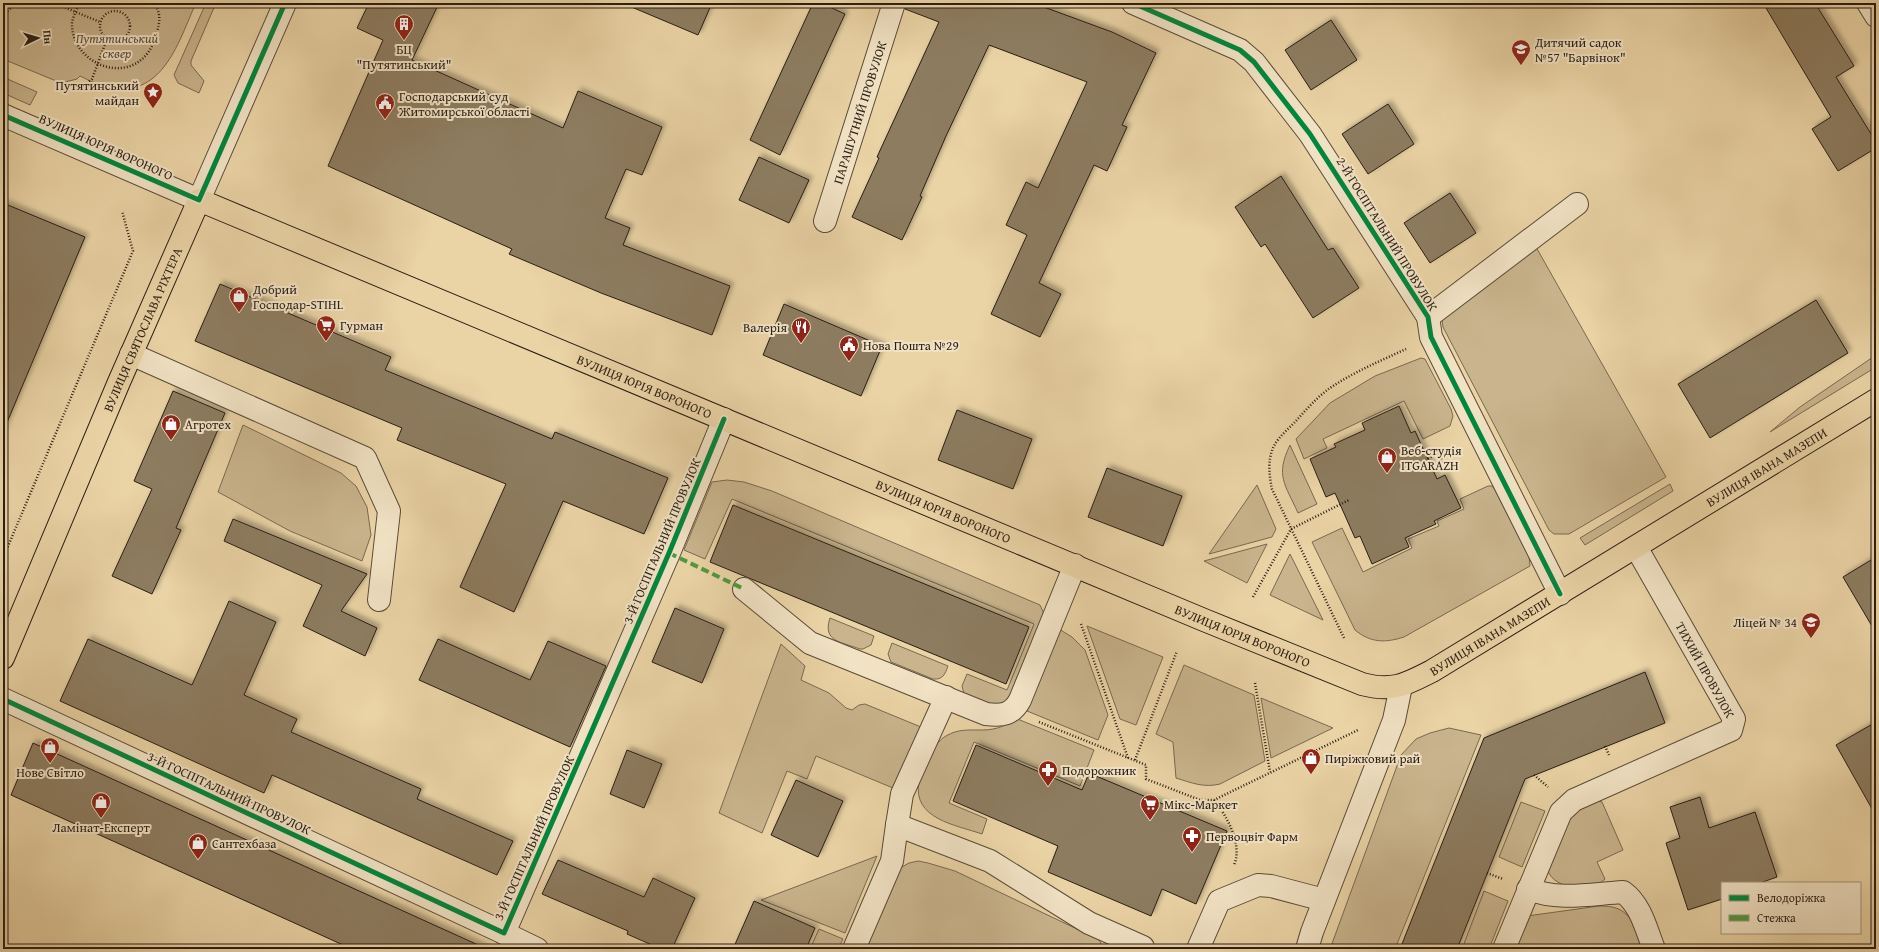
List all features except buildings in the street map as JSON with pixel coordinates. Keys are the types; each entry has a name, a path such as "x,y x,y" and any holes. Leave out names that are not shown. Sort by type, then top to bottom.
{"main road":[{"name":"ВУЛИЦЯ СВЯТОСЛАВА РІХТЕРА","path":"3,658 131,354 199,200"},
{"name":"ВУЛИЦЯ ЮРІЯ ВОРОНОГО","path":"199,200 1204,620 1362,684 1376,687 1401,686"},
{"name":"ВУЛИЦЯ ІВАНА МАЗЕПИ","path":"1401,686 1432,671 1560,594 1876,400"}],"street":[{"name":"ВУЛИЦЯ СВЯТОСЛАВА РІХТЕРА","path":"199,200 285,3"},
{"name":"ПАРАШУТНИЙ ПРОВУЛОК","path":"825,221 894,3"},
{"name":"2-Й ГОСПІТАЛЬНИЙ ПРОВУЛОК","path":"1133,3 1240,50 1254,62 1310,134 1429,327 1560,594"},
{"path":"1868,3 1876,16"},
{"name":"ВУЛИЦЯ ЮРІЯ ВОРОНОГО","path":"3,114 199,200"},
{"path":"1429,327 1577,204"},
{"path":"131,354 365,458 389,511 379,600"},
{"name":"3-Й ГОСПІТАЛЬНИЙ ПРОВУЛОК","path":"3,699 504,933 670,553 724,419"},
{"name":"ТИХИЙ ПРОВУЛОК","path":"1528,889 1561,812 1567,805 1574,800 1731,730 1734,719 1636,547"},
{"path":"744,589 810,643 986,714 996,715 1006,714 1016,708 1075,565"},
{"path":"1307,949 1324,900 1394,720 1401,686"},
{"path":"854,949 892,861 902,794 946,697"},
{"path":"897,826 990,862 1089,923 1142,948"},
{"path":"1198,949 1219,901 1258,886 1271,886 1324,900"},
{"path":"1504,949 1528,889 1543,895 1559,896 1622,892 1631,898 1637,906 1654,949"},
{"path":"504,933 537,949"}],"path":[{"path":"3,16 17,3"},
{"path":"54,3 100,22"},
{"path":"80,3 72,24 73,32 78,45 83,52 98,63 120,69 130,68 139,63 152,48 160,18 159,11 154,3"},
{"path":"111,11 121,12 129,18 130,28 126,37 116,41 108,39 101,32 100,22 106,14 111,11"},
{"path":"82,87 92,79 108,39"},
{"path":"3,558 133,251 122,211"},
{"path":"1344,638 1272,489 1269,475 1270,460 1274,445 1312,404 1329,389 1369,366 1429,327"},
{"path":"1420,463 1438,453 1444,465"},
{"path":"1253,597 1291,529 1349,500"},
{"path":"1079,617 1128,758"},
{"path":"1135,761 1177,651"},
{"path":"1255,683 1270,772"},
{"path":"1011,711 1146,765 1146,779 1200,800 1214,800 1358,730"},
{"path":"1214,800 1224,811 1232,827 1238,857 1219,901"}],"green space":[{"name":"Путятинський сквер","path":"3,3 196,3 176,49 157,75 144,84 129,88 111,88 80,76 77,79 61,83 3,59"},
{"path":"206,3 216,3 191,61 191,65 204,81 199,93 178,83 174,75"},
{"path":"3,77 37,92 30,105 3,93"},
{"path":"1536,247 1666,477 1569,534 1554,534 1549,530 1443,327 1442,320"},
{"path":"1876,355 1876,367 1770,432 1800,407"},
{"path":"1421,358 1425,359 1451,409 1453,416 1450,426 1423,439 1404,401 1323,439 1327,448 1304,459 1296,439 1330,403 1375,376"},
{"path":"243,425 341,473 356,486 367,507 371,535 362,561 290,531 218,492"},
{"path":"1290,445 1317,504 1298,513 1286,487 1283,472 1283,465"},
{"path":"727,480 744,482 772,491 1040,605 1045,616 1010,702 1000,708 964,694 962,686 967,674 1007,690 1034,624 732,499 705,559 684,550 712,482"},
{"path":"1670,484 1673,491 1585,545 1580,538"},
{"path":"1257,485 1276,529 1272,537 1209,554"},
{"path":"1488,486 1492,486 1495,490 1529,556 1530,566 1404,637 1378,641 1373,640 1355,630 1312,542 1342,528 1363,572 1412,548 1408,539 1439,526 1437,521 1464,509 1460,499"},
{"path":"1267,544 1247,583 1204,561"},
{"path":"1290,554 1323,620 1270,595"},
{"path":"830,618 874,636 871,645 860,649 835,640 831,637 829,632 828,626"},
{"path":"1087,626 1163,657 1136,725 1120,719"},
{"path":"1059,629 1072,637 1085,650 1108,715 1098,740 1027,711"},
{"path":"892,643 948,666 945,674 939,679 933,679 891,662 888,654"},
{"path":"781,644 805,666 801,680 829,693 846,708 852,710 859,705 865,704 921,727 922,731 893,788 816,756 807,779 787,771 762,833 719,813"},
{"path":"1184,665 1254,695 1265,761 1220,784 1203,785 1176,778 1173,742 1156,734"},
{"path":"1261,698 1333,728 1271,758"},
{"path":"1015,718 1094,750 1080,786 974,742 949,803 987,819 982,834 949,823 929,812 922,804 919,794 919,782 936,745 946,736 955,732 963,730 988,730 997,728 1006,725"},
{"path":"1449,728 1481,735 1395,949 1330,949 1401,755 1416,739 1430,733"},
{"path":"1592,799 1602,802 1623,850 1597,862 1605,879 1599,883 1583,888 1566,886 1552,877 1548,871 1570,815"},
{"path":"1521,802 1545,811 1522,867 1499,857"},
{"path":"877,856 845,933 761,900"},
{"path":"918,861 955,871 1098,939 1101,943 1100,949 864,949 900,868 909,863"},
{"path":"1484,891 1508,901 1489,949 1462,949"},
{"path":"1599,906 1618,909 1630,918 1645,949 1514,949 1527,916"},
{"path":"819,929 843,939 838,949 810,949"}],"marked path":[{"path":"669,553 744,589"}],"cycle path":[{"path":"3,115 199,200 285,3"},
{"path":"1133,3 1240,50 1254,62 1310,134 1428,317 1431,337 1560,594"},
{"path":"3,699 504,933 669,553 724,419"}],"place":[{"name":"БЦ \"Путятинський\"","path":"404,41"},
{"name":"Дитячий садок №57 \"Барвінок\"","path":"1521,66"},
{"name":"Путятинський майдан","path":"153,109"},
{"name":"Господарський суд Житомирської області","path":"385,120"},
{"name":"Добрий Господар-STIHL","path":"239,313"},
{"name":"Гурман","path":"326,342"},
{"name":"Валерія","path":"801,344"},
{"name":"Нова Пошта №29","path":"849,362"},
{"name":"Агротех","path":"171,441"},
{"name":"Веб-студія ITGARAZH","path":"1387,474"},
{"name":"Ліцей № 34","path":"1811,639"},
{"name":"Нове Світло","path":"50,764"},
{"name":"Пиріжковий рай","path":"1311,775"},
{"name":"Подорожник","path":"1048,787"},
{"name":"Ламінат-Експерт","path":"101,819"},
{"name":"Мікс-Маркет","path":"1150,821"},
{"name":"Первоцвіт Фарм","path":"1192,853"},
{"name":"Сантехбаза","path":"198,860"}]}
